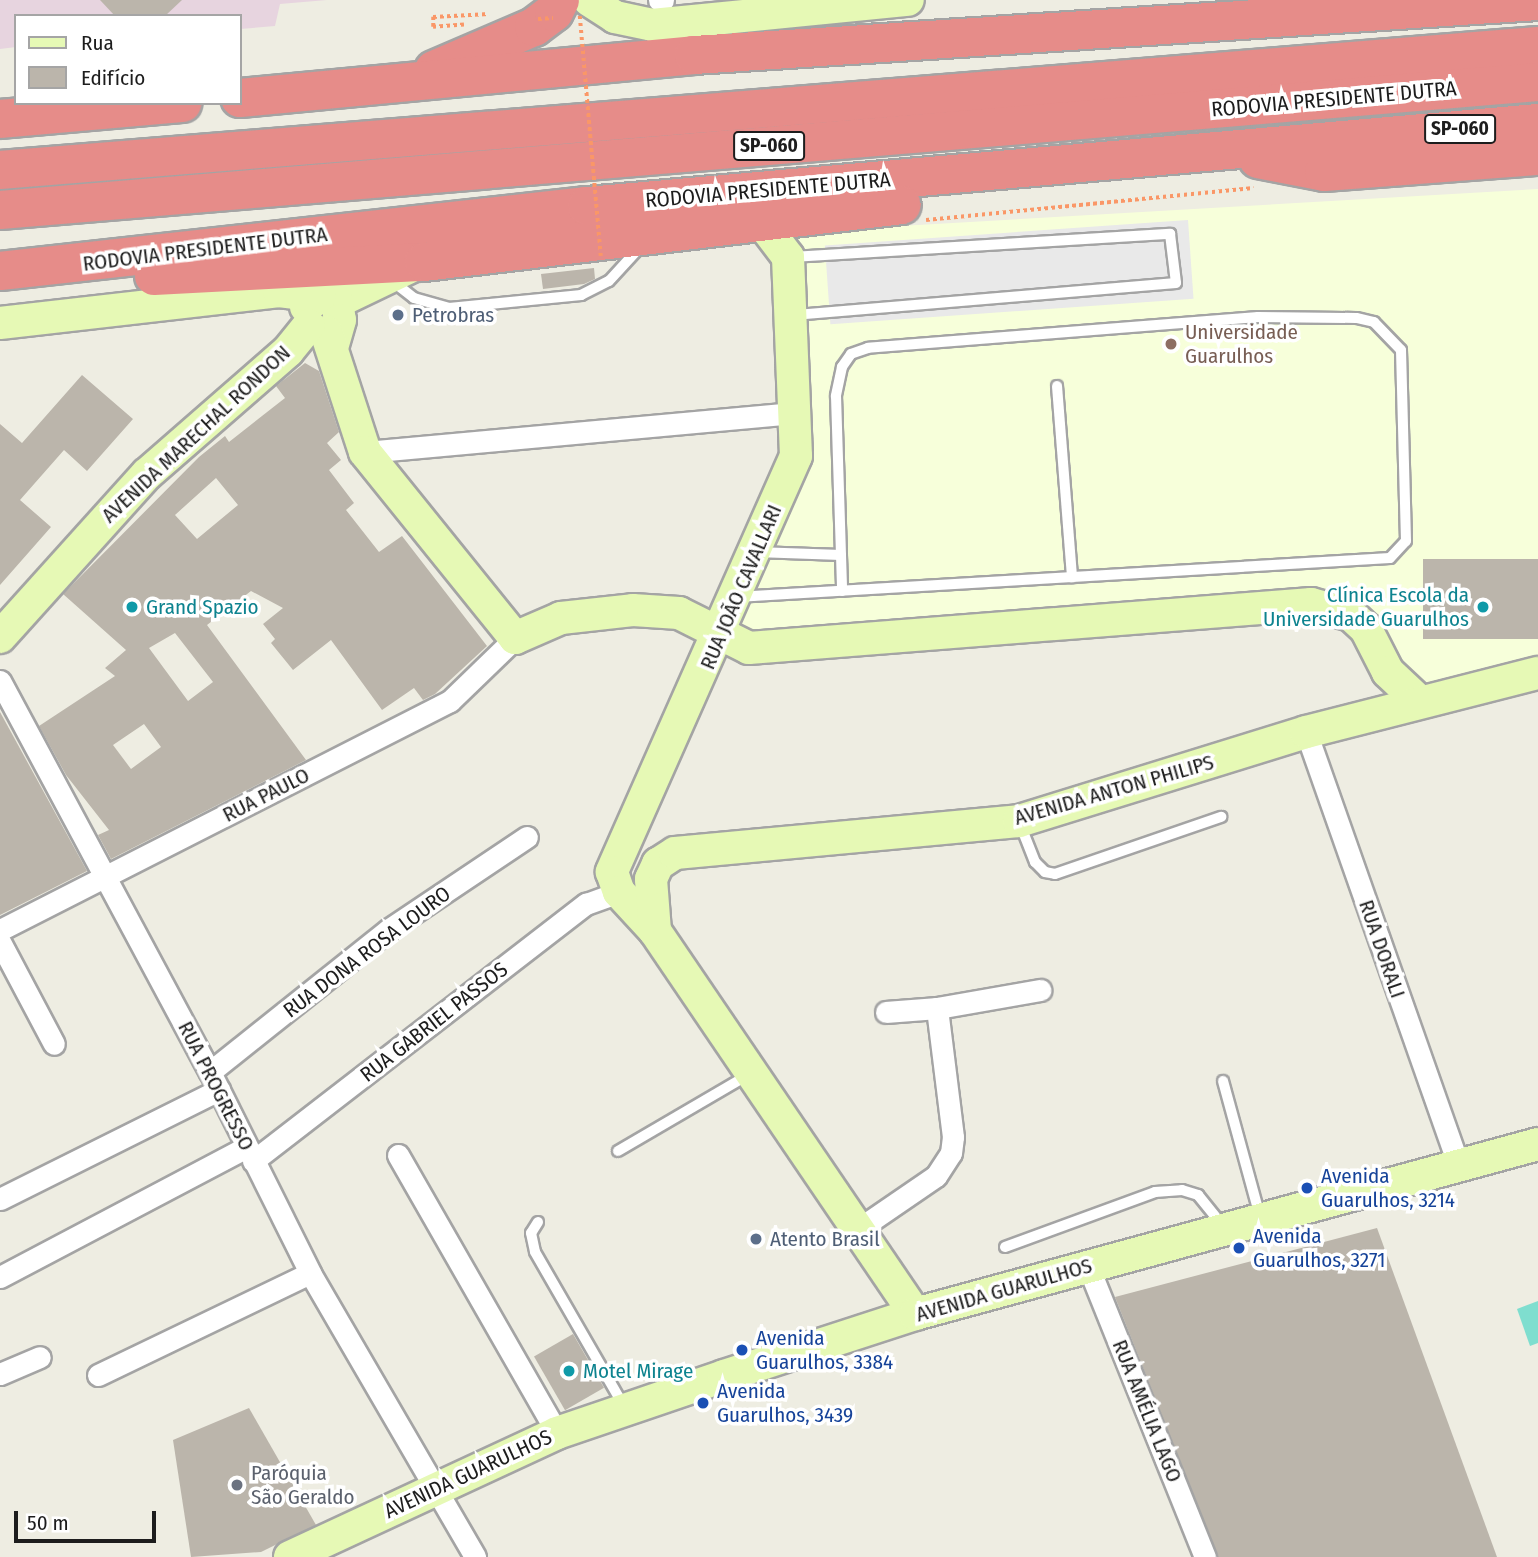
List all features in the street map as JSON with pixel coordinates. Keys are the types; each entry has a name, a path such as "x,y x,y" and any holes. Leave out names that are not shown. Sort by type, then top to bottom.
{"highway":[{"path":"999,34 1093,0"},
{"path":"242,98 694,55 1538,1"},
{"path":"419,83 439,65 534,27 564,11"},
{"name":"RODOVIA PRESIDENTE DUTRA","path":"0,170 1538,46"},
{"name":"RODOVIA PRESIDENTE DUTRA","path":"0,209 1538,82"},
{"path":"0,119 159,105"},
{"name":"RODOVIA PRESIDENTE DUTRA","path":"0,271 599,204 1538,123"},
{"path":"1218,151 1324,172 1538,156"},
{"path":"58,266 130,276 208,276 424,262 760,220 1100,184 1167,157"}],"street":[{"path":"564,11 652,25 908,0"},
{"path":"760,220 788,257"},
{"name":"RUA JOÃO CAVALLARI","path":"617,878 642,813 794,463 793,315 788,257"},
{"path":"324,319 387,276 424,262"},
{"path":"0,323 279,291 324,319 365,452 515,638 561,618 605,615 749,648 1311,604 1351,615 1366,629 1404,705"},
{"name":"AVENIDA MARECHAL RONDON","path":"0,636 138,483 324,319"},
{"path":"365,452 794,413"},
{"name":"RUA PAULO","path":"0,930 450,701 515,638"},
{"name":"AVENIDA ANTON PHILIPS","path":"675,853 1019,821 1306,732 1538,673"},
{"name":"RUA PROGRESSO","path":"0,681 215,1081 310,1273 432,1490 475,1557"},
{"name":"RUA DORALI","path":"1306,732 1459,1166"},
{"path":"642,813 648,840 675,853"},
{"name":"RUA DONA ROSA LOURO","path":"0,1199 215,1081 388,930 527,837"},
{"path":"655,931 651,879 658,864 675,853"},
{"path":"651,879 636,868 617,878 754,1072 915,1314"},
{"name":"RUA GABRIEL PASSOS","path":"0,1278 250,1154 586,904 617,878"},
{"path":"0,942 54,1044"},
{"path":"886,1012 937,1008 1040,990"},
{"path":"860,1228 936,1176 951,1153 953,1137 937,1008"},
{"name":"AVENIDA GUARULHOS","path":"299,1555 557,1433 626,1409 915,1314 1538,1144"},
{"path":"398,1155 557,1433"},
{"name":"RUA AMÉLIA LAGO","path":"1087,1266 1205,1557"},
{"path":"98,1375 310,1273"},
{"path":"0,1374 40,1357"}],"lane":[{"path":"387,276 414,298 449,308 581,295 609,281 649,233"},
{"path":"788,257 1170,234 1176,283 793,315"},
{"path":"736,597 1391,558 1406,541 1401,350 1374,322 1356,318 1258,317 868,348 851,354 842,367 836,397 842,590"},
{"path":"1057,386 1072,577"},
{"path":"756,552 841,555"},
{"path":"1019,821 1035,862 1045,873 1055,874 1221,817"},
{"path":"618,1151 754,1072"},
{"path":"1223,1081 1261,1218"},
{"path":"1005,1247 1155,1192 1182,1190 1198,1195 1224,1228"},
{"path":"538,1222 531,1233 535,1252 626,1409"}],"path":[{"path":"564,11 601,256"},
{"path":"922,220 1266,187"}],"shaded area":[{"path":"0,0 327,0 280,4 275,26 242,29 242,14 14,14 14,47 0,49"},
{"name":"Universidade Guarulhos","path":"1538,189 1538,659 1417,690 1355,590 737,632 812,456 796,232"},
{"path":"1188,220 1194,299 830,324 825,245"},
{"path":"1538,1301 1538,1343 1530,1346 1517,1309"}],"building":[{"path":"100,0 182,0 167,14 113,14"},
{"path":"594,268 595,279 584,284 543,289 541,274"},
{"path":"305,363 319,371 339,432 327,443 341,460 329,470 354,503 346,510 379,552 402,536 487,646 435,694 423,700 414,688 382,710 331,640 293,670 271,643 275,639 263,624 283,608 251,591 207,625 306,760 111,859 98,835 109,830 66,775 39,726 115,676 105,668 126,650 63,594 199,457 225,436 229,442 285,398 276,386","holes":["216,478 238,505 197,539 175,515","175,633 213,682 188,701 149,648","144,724 161,747 131,769 113,745"]},
{"path":"82,375 133,419 87,471 64,450 20,500 51,527 0,585 0,424 22,443"},
{"name":"Clínica Escola da Universidade Guarulhos","path":"1423,559 1538,559 1538,639 1423,639"},
{"path":"0,712 87,871 0,915"},
{"path":"1377,1228 1497,1557 1218,1557 1115,1297"},
{"name":"Motel Mirage","path":"573,1334 604,1388 565,1410 534,1356"},
{"name":"Paróquia São Geraldo","path":"249,1408 316,1525 261,1552 191,1557 173,1440"}],"place":[{"name":"Petrobras","path":"398,315"},
{"name":"Universidade Guarulhos","path":"1171,344"},
{"name":"Grand Spazio","path":"132,607"},
{"name":"Clínica Escola da Universidade Guarulhos","path":"1483,607"},
{"name":"Avenida Guarulhos, 3214","path":"1307,1188"},
{"name":"Atento Brasil","path":"756,1239"},
{"name":"Avenida Guarulhos, 3271","path":"1239,1248"},
{"name":"Avenida Guarulhos, 3384","path":"742,1350"},
{"name":"Motel Mirage","path":"569,1371"},
{"name":"Avenida Guarulhos, 3439","path":"703,1403"},
{"name":"Paróquia São Geraldo","path":"237,1485"}]}
